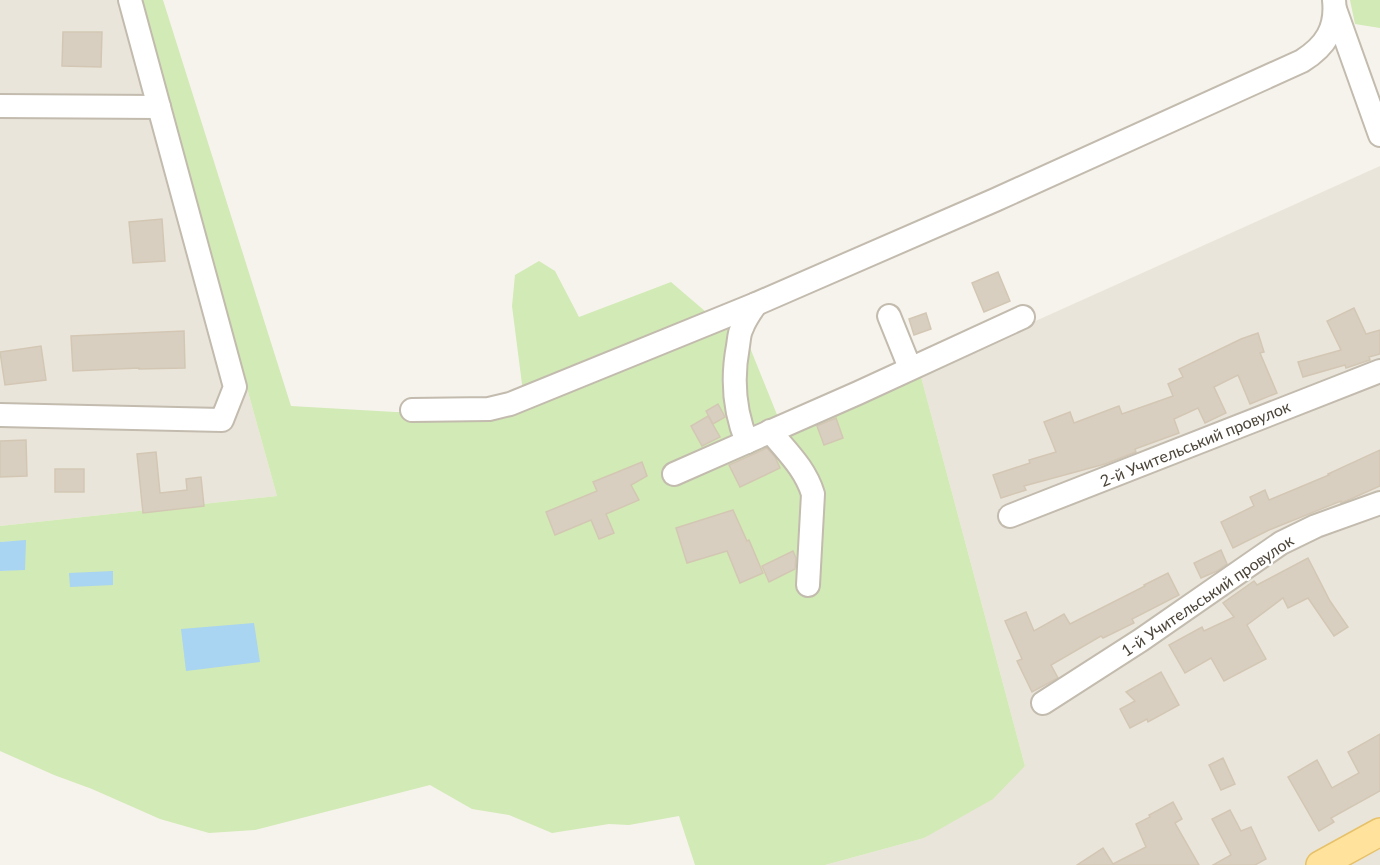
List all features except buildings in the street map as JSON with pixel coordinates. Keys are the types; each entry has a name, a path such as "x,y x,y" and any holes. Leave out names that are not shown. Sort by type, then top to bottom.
{"main road":[{"path":"1320,865 1380,832"}],"street":[{"path":"0,415 222,420 235,387 130,0"},
{"path":"1335,4 1380,135"},
{"path":"412,410 489,409 510,404 756,304 1005,195 1302,61 1313,54 1331,31 1335,21 1335,4"},
{"path":"0,106 159,107"},
{"path":"747,442 740,426 734,380 741,329 756,304"},
{"path":"889,316 910,368"},
{"path":"674,474 1023,317"},
{"name":"2-й Учительський провулок","path":"1010,516 1380,371"},
{"path":"770,431 800,466 810,483 813,494 808,585"},
{"name":"1-й Учительський провулок","path":"1043,703 1141,640 1281,543 1316,526 1380,504"}],"shaded area":[{"path":"0,0 139,0 277,496 0,526"},
{"path":"1380,166 1380,865 825,865 924,838 1025,766 920,373"}],"green space":[{"path":"139,0 163,0 291,406 395,412 482,412 523,392 512,306 515,275 539,261 555,271 579,317 671,282 713,318 734,308 782,427 920,373 1025,766 993,799 924,838 825,865 695,865 679,816 629,825 609,824 552,833 509,815 472,809 430,785 255,830 209,833 160,819 0,751 0,571 25,569 25,541 0,542 0,526 277,496"},
{"path":"1350,0 1380,0 1380,28 1355,24"}],"water":[{"path":"26,540 25,570 0,571 0,542"},
{"path":"113,571 113,585 70,587 69,573"},
{"path":"254,623 260,662 186,671 181,629"}]}
